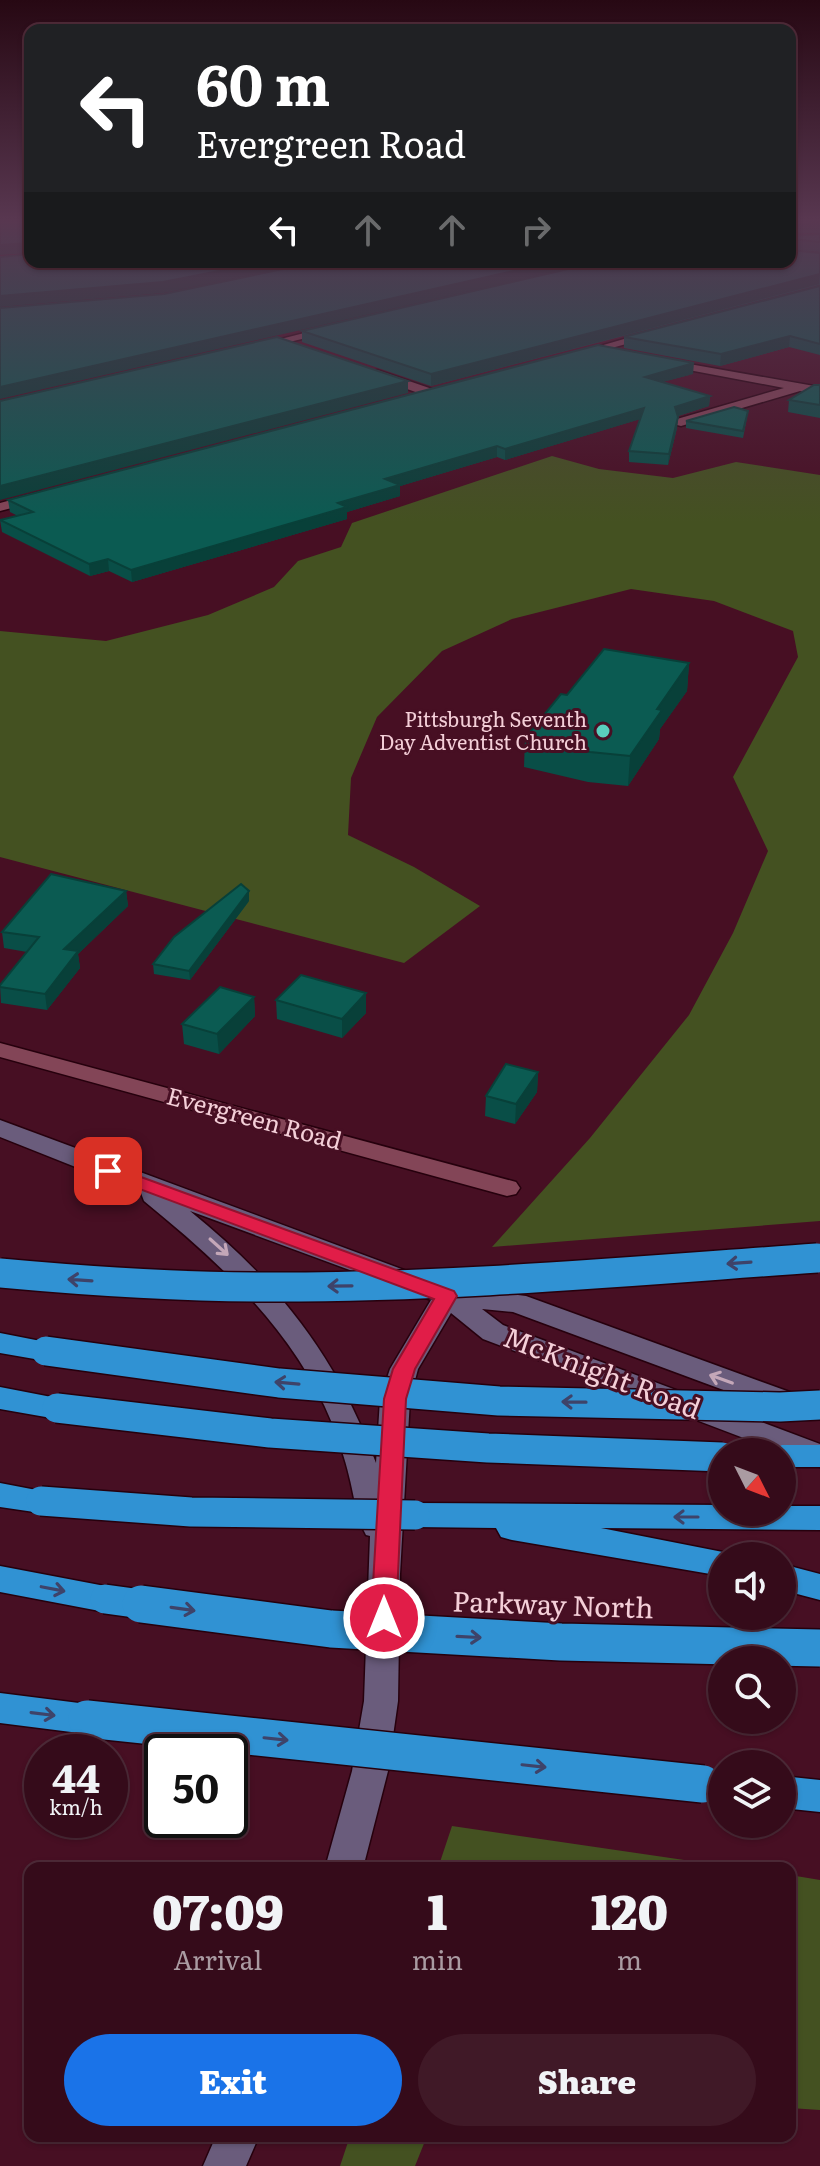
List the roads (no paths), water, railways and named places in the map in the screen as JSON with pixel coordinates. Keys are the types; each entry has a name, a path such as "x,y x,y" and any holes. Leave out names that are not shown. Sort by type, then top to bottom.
{"highway":[{"path":"0,1273 188,1286 326,1287 512,1280 819,1258"},
{"path":"0,1343 279,1383 499,1401 780,1407 820,1405"},
{"path":"0,1398 57,1408 270,1433 488,1448 708,1456"},
{"path":"796,1456 820,1456"},
{"path":"0,1495 191,1512 820,1518"},
{"path":"415,1515 622,1544 708,1560"},
{"name":"Parkway North","path":"0,1579 105,1599 331,1629 561,1642 820,1648"},
{"path":"796,1581 820,1587"},
{"path":"0,1708 708,1784"},
{"path":"796,1793 820,1796"}],"main road":[{"path":"0,1128 135,1182 447,1296 404,1369 395,1399 384,1574 381,1701 370,1771 346,1862"},
{"path":"135,1182 214,1242 246,1272 303,1340 346,1423 366,1474 384,1574"},
{"name":"McKnight Road","path":"447,1296 516,1303 820,1415"},
{"name":"McKnight Road","path":"447,1296 493,1332 820,1456"},
{"path":"224,2166 235,2142"}],"street":[{"path":"249,349 341,327"},
{"path":"564,358 667,330"},
{"path":"280,342 310,352"},
{"path":"594,350 623,355"},
{"path":"652,360 820,391"},
{"path":"371,372 431,393"},
{"path":"681,422 799,387"},
{"path":"401,401 446,389"},
{"path":"0,507 55,493"},
{"name":"Evergreen Road","path":"0,1050 507,1188"}],"place":[{"name":"Pittsburgh Seventh Day Adventist Church","path":"603,731"}]}
